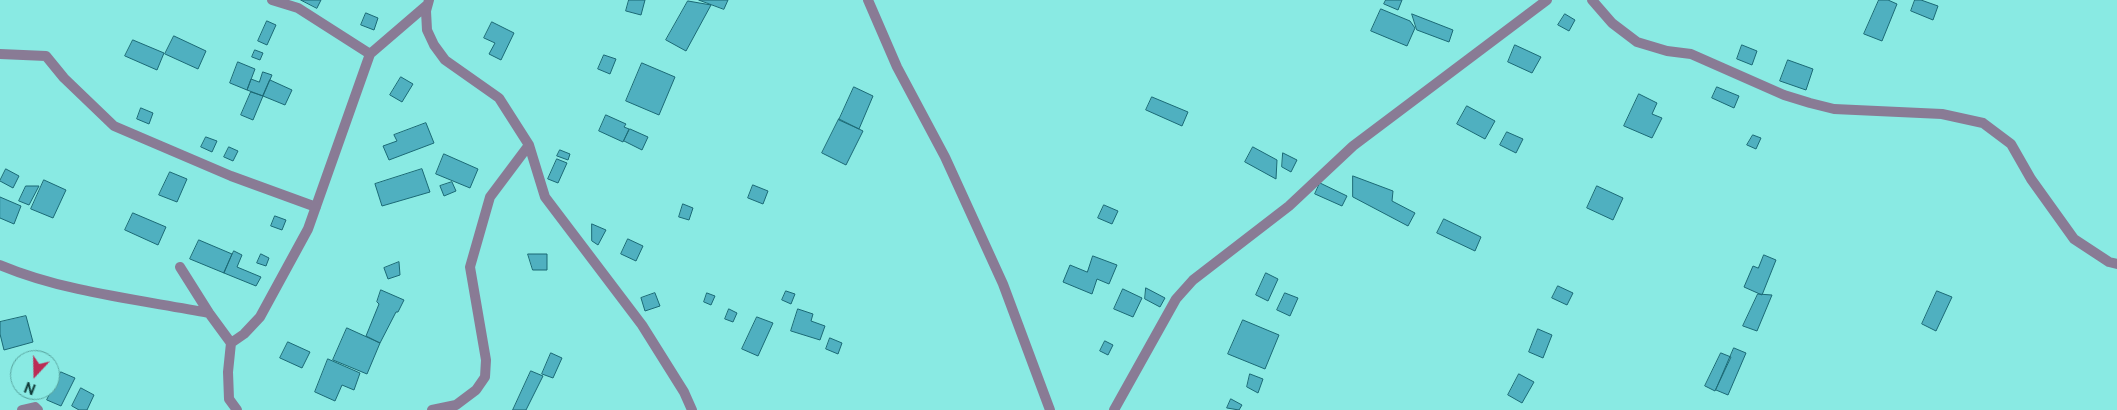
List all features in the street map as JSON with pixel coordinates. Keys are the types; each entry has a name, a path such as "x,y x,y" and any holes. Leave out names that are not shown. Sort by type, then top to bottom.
{"street":[{"path":"272,0 298,8 370,54"},
{"path":"868,0 897,67 945,157 999,275 1050,410"},
{"path":"1114,410 1176,299 1193,280 1289,206 1353,146 1547,0"},
{"path":"1592,0 1612,23 1637,42 1667,51 1692,54 1784,95 1834,109 1942,114 1983,123 2011,144 2031,179 2074,239 2109,262 2117,264"},
{"path":"231,343 244,334 260,317 308,229 370,54 428,3"},
{"path":"428,3 427,30 445,60 499,98 530,145 545,197 642,325 675,378 692,410"},
{"path":"0,54 46,56 64,78 114,126 231,176 316,207"},
{"path":"432,410 456,405 476,390 485,377 486,360 470,267 490,197 530,145"},
{"path":"0,264 24,275 56,284 209,313"},
{"path":"180,267 209,313 231,343 228,372 229,399 237,410"},
{"path":"22,410 35,407 38,410"}],"building":[{"path":"301,0 321,0 317,8"},
{"path":"629,0 645,0 641,15 626,11"},
{"path":"699,0 728,0 724,9"},
{"path":"1386,0 1402,0 1398,10 1384,4"},
{"path":"1879,0 1888,0 1897,4 1882,41 1864,34"},
{"path":"1915,0 1921,0 1938,6 1933,20 1911,11"},
{"path":"688,1 711,5 686,51 666,40"},
{"path":"1381,9 1410,21 1415,28 1407,46 1371,31"},
{"path":"366,13 378,18 374,30 361,25"},
{"path":"1412,14 1453,30 1449,42 1417,30"},
{"path":"1565,14 1575,20 1569,31 1558,25"},
{"path":"267,21 276,25 267,45 258,41"},
{"path":"492,22 514,33 501,60 489,54 495,43 484,38"},
{"path":"174,36 206,51 198,69 165,54"},
{"path":"133,40 164,53 157,70 125,56"},
{"path":"1515,45 1541,57 1532,73 1508,62"},
{"path":"1742,45 1757,51 1752,65 1737,59"},
{"path":"255,50 263,53 260,60 252,57"},
{"path":"604,55 616,59 610,74 598,69"},
{"path":"1788,60 1813,69 1806,90 1780,81"},
{"path":"238,62 255,69 247,90 230,83"},
{"path":"642,63 675,77 659,115 626,101"},
{"path":"263,72 272,75 263,96 247,90 251,79 259,82"},
{"path":"401,77 413,84 402,102 390,95"},
{"path":"270,80 292,90 285,105 263,96"},
{"path":"854,87 873,96 859,129 839,120"},
{"path":"1717,87 1739,96 1734,108 1712,98"},
{"path":"251,92 263,96 253,120 241,115"},
{"path":"1639,94 1657,103 1652,114 1662,118 1652,138 1624,126"},
{"path":"1152,97 1188,112 1182,126 1146,110"},
{"path":"1467,106 1495,121 1485,139 1457,124"},
{"path":"141,108 153,113 149,124 137,119"},
{"path":"606,115 626,124 624,127 629,129 623,142 599,131"},
{"path":"839,119 863,131 846,165 822,153"},
{"path":"426,123 434,143 389,160 383,146 397,141 394,135"},
{"path":"630,129 648,137 642,150 624,141"},
{"path":"1507,132 1523,139 1516,153 1500,145"},
{"path":"1753,135 1761,138 1756,149 1747,145"},
{"path":"206,137 217,141 212,152 201,147"},
{"path":"229,147 238,151 233,161 224,157"},
{"path":"1253,147 1277,160 1276,179 1245,162"},
{"path":"560,150 570,154 568,160 557,156"},
{"path":"1283,153 1297,160 1291,172 1282,167"},
{"path":"444,154 478,169 470,188 436,174"},
{"path":"557,159 567,163 558,183 548,179"},
{"path":"6,169 19,176 13,188 0,181"},
{"path":"422,169 430,192 382,206 375,184"},
{"path":"170,172 187,179 177,202 159,195"},
{"path":"1353,176 1393,191 1392,201 1415,213 1408,226 1353,197"},
{"path":"44,180 66,190 53,218 31,209"},
{"path":"452,182 456,191 444,196 440,186"},
{"path":"1320,183 1347,196 1342,206 1315,194"},
{"path":"753,185 768,191 763,204 748,198"},
{"path":"26,186 39,186 29,205 19,201"},
{"path":"1597,186 1623,198 1613,220 1587,208"},
{"path":"0,197 21,206 14,224 0,218"},
{"path":"683,204 693,208 689,220 679,217"},
{"path":"1104,205 1118,211 1112,224 1098,218"},
{"path":"133,213 166,227 158,245 125,230"},
{"path":"275,216 286,220 282,230 271,226"},
{"path":"1444,219 1481,237 1475,251 1437,233"},
{"path":"592,224 606,230 598,245 592,241"},
{"path":"628,239 643,246 636,261 621,254"},
{"path":"199,240 232,254 224,273 190,259"},
{"path":"234,251 242,255 237,267 261,277 256,286 224,273"},
{"path":"261,254 269,258 266,266 257,263"},
{"path":"528,254 547,254 547,270 533,270"},
{"path":"1764,255 1776,260 1762,295 1744,287 1753,266 1758,268"},
{"path":"1093,256 1117,265 1109,284 1097,279 1092,294 1063,282 1070,265 1087,272"},
{"path":"399,262 400,275 388,279 384,268"},
{"path":"1266,273 1278,279 1268,301 1256,295"},
{"path":"1558,286 1573,293 1567,305 1552,298"},
{"path":"1146,288 1165,298 1160,307 1145,299"},
{"path":"1123,289 1142,298 1133,317 1114,309"},
{"path":"381,290 404,300 380,343 366,336 379,304 377,302"},
{"path":"786,291 795,294 791,304 782,300"},
{"path":"1937,291 1952,297 1936,331 1922,324"},
{"path":"655,293 660,306 645,311 641,298"},
{"path":"707,293 715,296 711,305 704,302"},
{"path":"1285,293 1298,298 1290,316 1277,310"},
{"path":"1758,294 1772,295 1757,331 1743,326"},
{"path":"729,309 737,313 733,322 725,319"},
{"path":"798,309 813,314 811,321 825,326 820,340 791,331"},
{"path":"26,316 33,342 4,350 0,334 0,322"},
{"path":"757,317 773,323 758,356 742,349"},
{"path":"1243,320 1279,335 1265,369 1228,354"},
{"path":"347,328 380,343 367,374 333,360"},
{"path":"1538,329 1552,335 1543,358 1529,352"},
{"path":"830,338 842,343 838,354 826,349"},
{"path":"1105,341 1113,345 1108,355 1100,351"},
{"path":"288,342 310,352 302,368 280,358"},
{"path":"1734,348 1746,353 1728,395 1716,390"},
{"path":"551,353 562,358 553,378 542,374"},
{"path":"1721,353 1731,357 1715,391 1705,386"},
{"path":"328,359 360,373 354,390 342,385 335,401 315,392"},
{"path":"531,371 543,376 526,410 513,410"},
{"path":"61,372 75,378 61,406 47,400 60,400"},
{"path":"1250,374 1263,379 1258,393 1247,387"},
{"path":"1519,374 1534,382 1522,403 1508,395"},
{"path":"81,388 94,395 87,410 79,410 72,406"},
{"path":"1231,399 1242,405 1239,410 1227,408"}]}
